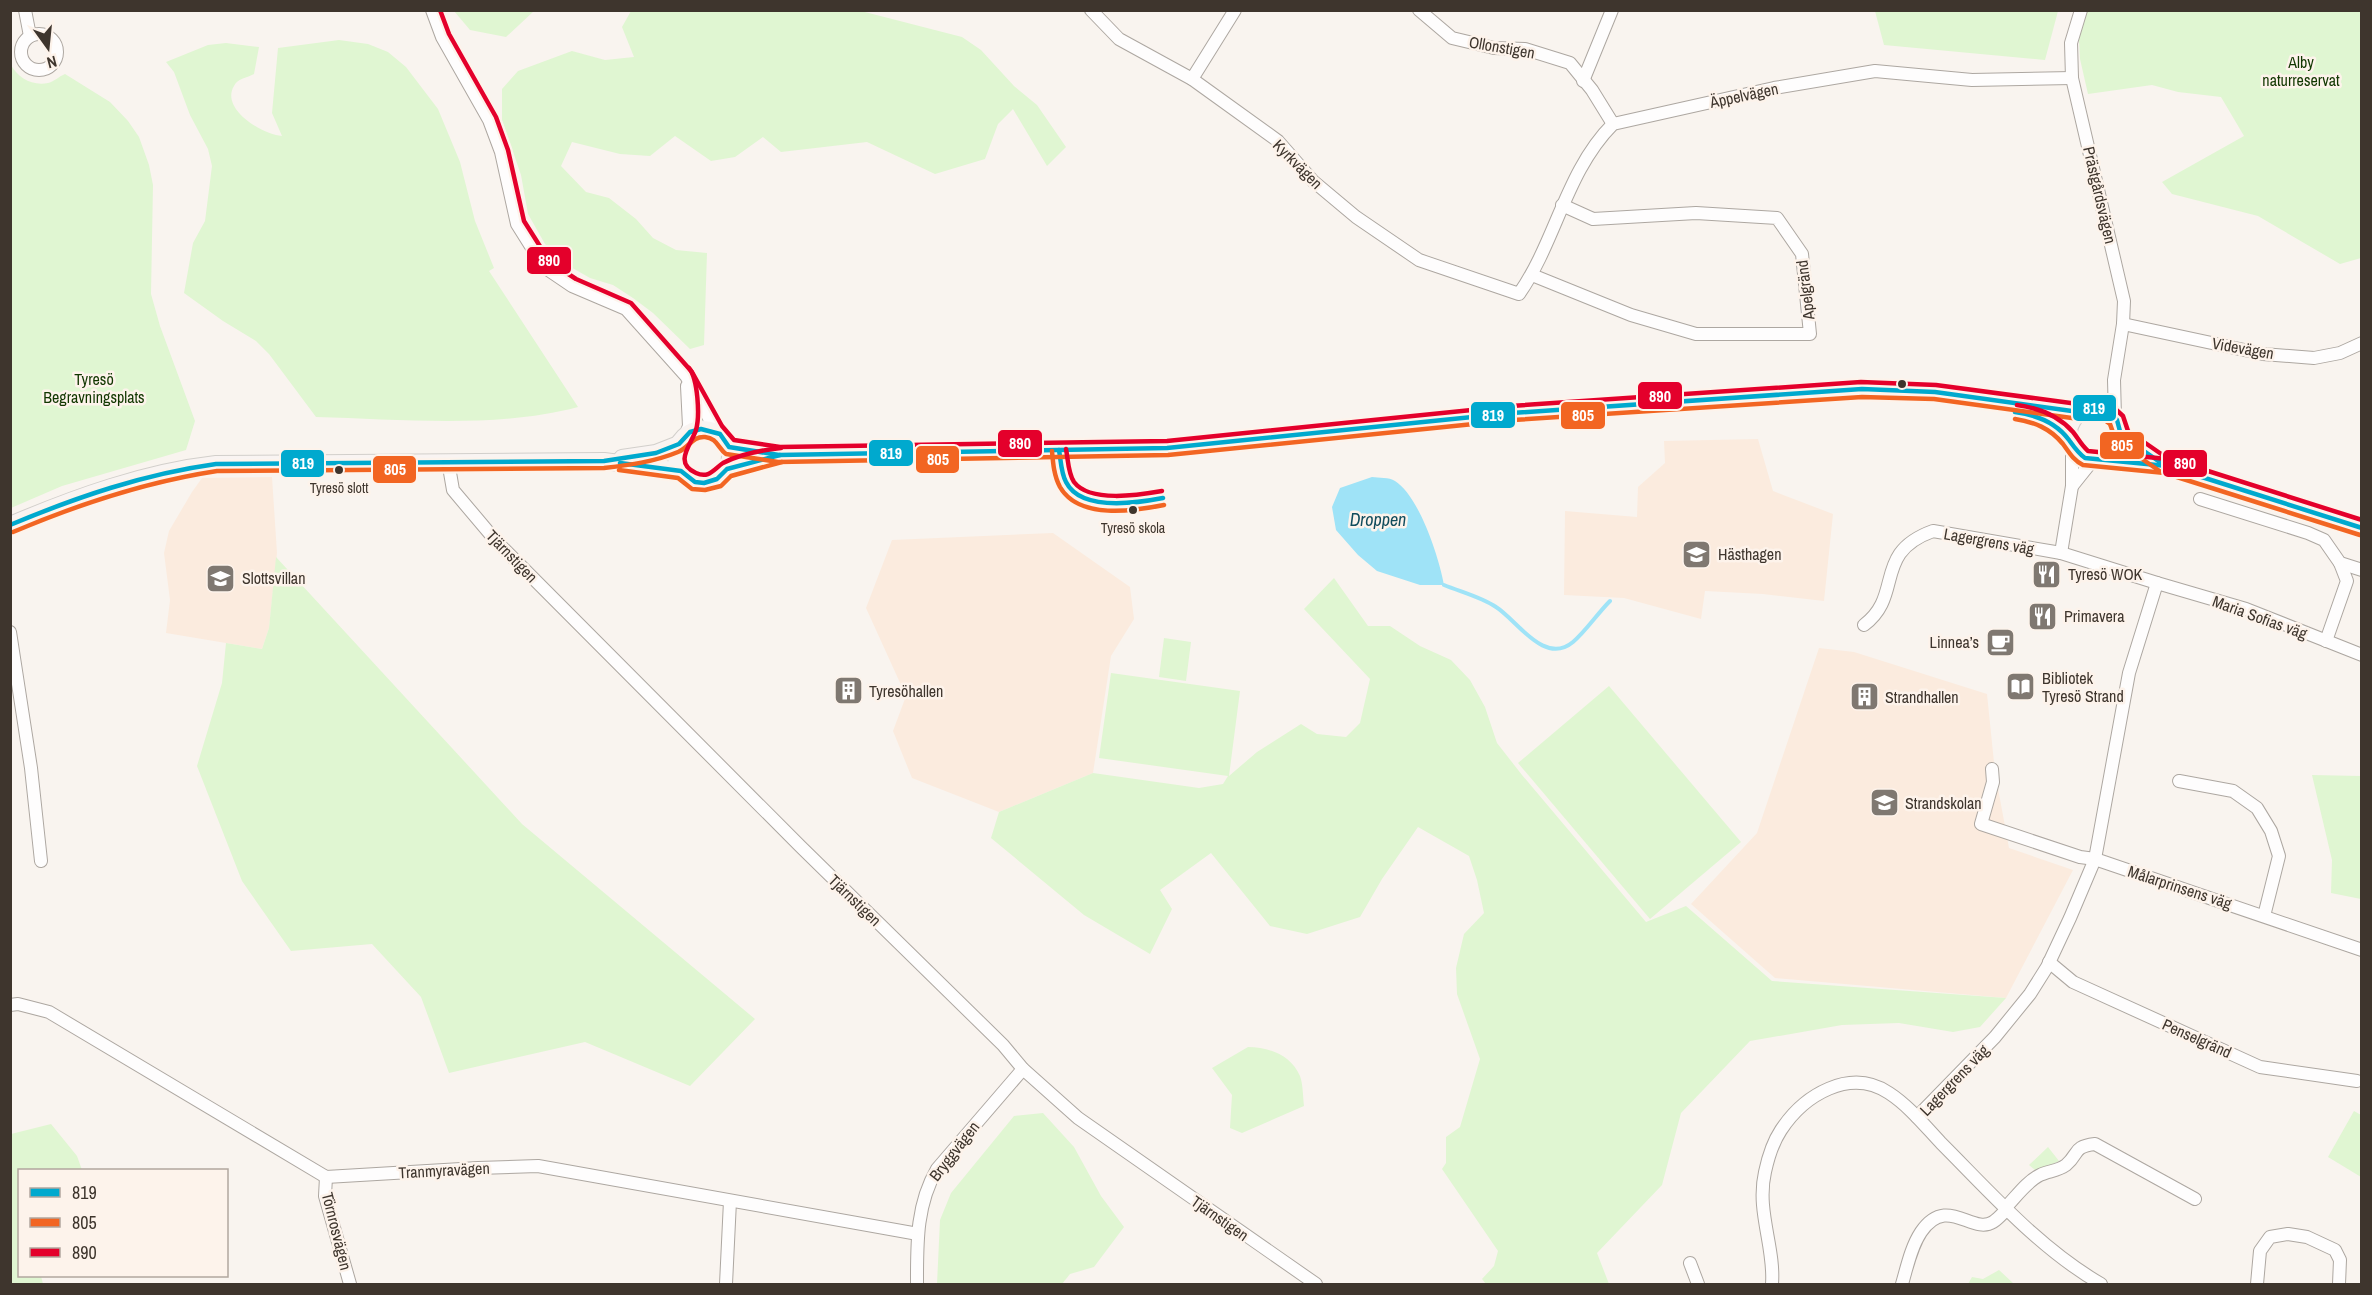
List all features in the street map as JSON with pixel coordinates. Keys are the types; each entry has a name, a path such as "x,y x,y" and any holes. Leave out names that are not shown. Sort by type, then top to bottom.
{"main road":[{"path":"729,447 780,455 1167,448 1512,413 1862,389 1935,392 2087,410 2103,409 2115,417 2120,426 2121,435 2116,450 2097,460"},
{"path":"1789,393 1935,401 2039,415 2070,443 2078,454 2097,460 2164,465 2361,528"},
{"path":"2070,443 2071,422 2087,410"},
{"path":"604,461 656,453 701,429 716,431 725,440 731,455 727,469 717,479 704,483 690,479 681,471 676,456 682,440"},
{"path":"2121,435 2164,465"},
{"path":"727,469 780,455"},
{"path":"10,525 67,501 155,475 216,464 604,461 681,471"}],"street":[{"path":"25,10 30,36"},
{"path":"432,10 442,37 489,120 501,152 517,224 544,267 572,286 626,309 686,376 716,431"},
{"name":"Kyrkvägen","path":"1091,10 1119,39 1192,79 1278,141 1313,181 1356,217 1419,260 1519,294 1532,275"},
{"path":"1192,79 1235,10"},
{"name":"Ollonstigen","path":"1419,10 1452,38 1494,48 1525,49 1570,63 1592,90 1613,124"},
{"path":"1584,81 1612,10"},
{"name":"Prästgårdsvägen","path":"2081,10 2071,44 2072,78 2124,301 2123,324 2114,380 2115,417"},
{"name":"Äppelvägen","path":"1613,124 1774,88 1875,71 1972,80 2072,78"},
{"path":"1532,275 1562,205 1598,139 1613,124"},
{"name":"Apelgränd","path":"1532,275 1631,315 1696,334 1810,334 1802,254 1778,218 1696,213 1593,219 1562,205"},
{"name":"Videvägen","path":"2123,324 2262,354 2314,358 2340,353 2361,343"},
{"path":"682,440 689,426 686,376"},
{"name":"Prästgårdsvägen","path":"2087,410 2114,380"},
{"path":"2061,553 2072,486 2070,443"},
{"path":"2072,486 2076,478 2097,460"},
{"name":"Tjärnstigen","path":"448,461 453,490 496,541 801,847 1003,1045 1023,1069 1078,1118 1317,1284"},
{"path":"2200,499 2324,540 2340,563 2347,581 2326,641"},
{"name":"Lagergrens väg","path":"1864,626 1872,620 1883,601 1898,554 1906,544 1933,531 2061,553 2157,583 2129,673 2095,859 2070,918 2049,962 2030,994 1995,1037 1917,1117 2006,1208 2062,1258 2101,1284"},
{"path":"2340,563 2361,570"},
{"name":"Maria Sofias väg","path":"2157,583 2246,609 2361,655"},
{"path":"10,632 31,768 40,861"},
{"path":"1992,769 1994,782 1981,824 2095,859"},
{"path":"2179,781 2233,791 2257,808 2271,831 2279,856 2264,916"},
{"name":"Målarprinsens väg","path":"2095,859 2361,950"},
{"name":"Penselgränd","path":"2049,962 2073,982 2260,1066 2357,1081"},
{"path":"10,1005 29,1006 49,1012 326,1177"},
{"name":"Bryggvägen","path":"917,1284 918,1234 922,1202 927,1186 937,1169 1023,1069"},
{"path":"1772,1284 1761,1195 1764,1173 1772,1148 1781,1130 1793,1115 1822,1091 1837,1085 1857,1083 1878,1087 1890,1093 1917,1117"},
{"path":"1902,1284 1915,1245 1922,1231 1933,1220 1950,1215 1979,1224 1993,1222 2029,1183 2040,1175 2068,1164 2076,1150 2083,1146 2095,1144 2195,1199"},
{"name":"Tranmyravägen","path":"326,1177 538,1166 918,1234"},
{"name":"Törnrosvägen","path":"326,1177 324,1196 350,1284"},
{"path":"726,1284 730,1201"},
{"path":"2257,1284 2260,1251 2270,1237 2288,1234 2307,1237 2334,1251 2340,1260 2339,1284"},
{"path":"1690,1263 1698,1284"}],"shaded area":[{"name":"Hästhagen","path":"1758,439 1773,491 1833,514 1824,601 1763,594 1705,591 1701,619 1624,598 1564,595 1565,511 1637,517 1638,487 1665,463 1664,441"},
{"name":"Slottsvillan","path":"272,477 277,553 269,628 262,649 166,633 170,600 164,553 169,531 192,492 202,478"},
{"name":"Tyresö skola","path":"1053,533 1130,587 1134,619 1111,656 1093,773 999,812 912,778 893,731 906,696 866,608 892,540"},
{"name":"Strandskolan","path":"1819,648 1854,652 1987,694 1995,772 2009,848 2073,870 2006,998 1775,978 1691,904 1757,833"}],"green space":[{"path":"1875,10 2058,11 2045,60 1884,45"},
{"path":"454,11 534,11 506,37 470,30"},
{"path":"631,11 861,11 962,37 981,50 1014,86 1037,105 1066,147 1047,166 1013,109 998,124 985,159 935,174 867,142 781,152 763,137 735,157 711,161 675,136 650,156 620,154 572,142 561,166 586,192 609,198 636,219 653,238 676,250 707,253 704,345 690,349 653,313 633,298 613,285 590,278 569,266 545,244 528,214 521,175 502,120 502,89 518,71 572,51 605,60 634,57 622,27"},
{"name":"Alby naturreservat","path":"2085,11 2361,11 2361,258 2340,264 2258,216 2172,194 2162,182 2244,136 2221,97 2178,92 2152,85 2088,94 2080,59 2079,40"},
{"path":"339,40 368,44 388,52 406,67 438,109 460,162 475,221 494,268 489,271 578,407 547,414 481,420 414,421 316,417 269,354 256,341 184,293 193,243 205,221 212,166 208,149 190,115 174,72 166,62 208,45 226,43 259,47 254,74 236,83 231,95 233,103 238,112 255,126 274,135 282,136 272,113 278,48"},
{"name":"Tyresö Begravningsplats","path":"11,65 17,74 31,82 42,84 65,74 110,102 139,137 153,185 151,294 160,326 195,421 186,450 62,486 11,508"},
{"path":"276,557 522,824 755,1019 690,1086 585,1042 449,1073 421,997 372,944 291,951 242,881 197,766 222,683 226,643 262,649 269,628"},
{"path":"1334,578 1368,626 1390,626 1420,646 1451,660 1470,680 1485,707 1497,743 1646,922 1686,906 1772,981 2006,998 1980,1027 1953,1032 1899,1023 1842,1025 1750,1041 1681,1113 1662,1185 1597,1253 1609,1284 1486,1284 1482,1279 1494,1266 1498,1251 1442,1169 1446,1163 1446,1137 1460,1127 1480,1059 1457,994 1456,968 1464,934 1484,913 1469,856 1418,827 1382,879 1360,917 1307,934 1270,926 1211,853 1160,890 1172,909 1150,954 1084,915 991,838 999,812 1093,773 1199,788 1223,784 1228,776 1099,758 1111,673 1240,691 1229,776 1257,752 1301,724 1317,734 1346,737 1360,723 1370,679 1304,609"},
{"path":"1164,638 1191,642 1186,681 1159,677"},
{"path":"1609,686 1741,842 1650,919 1518,763"},
{"path":"2312,775 2361,776 2361,899 2331,893 2332,860"},
{"path":"1248,1047 1271,1051 1291,1063 1301,1079 1304,1106 1242,1133 1230,1128 1232,1095 1212,1068"},
{"path":"2354,1111 2361,1115 2361,1177 2328,1157"},
{"path":"1043,1113 1074,1147 1101,1196 1124,1227 1094,1267 1070,1274 1062,1284 937,1284 940,1220 951,1193 1014,1116"},
{"path":"51,1124 77,1156 82,1169 18,1169 18,1277 41,1277 43,1284 11,1284 11,1134"},
{"path":"2048,1147 2059,1161 2043,1169 2035,1170 2029,1165"},
{"path":"1999,1270 2014,1284 1968,1284 1972,1277 1983,1279"}],"water":[{"name":"Droppen","path":"1372,477 1395,481 1412,500 1427,528 1444,585 1420,585 1377,571 1358,555 1336,530 1332,507 1340,488"}],"waterway":[{"path":"1444,585 1490,603 1541,645 1552,648 1562,648 1573,642 1610,601"}],"transit line":[{"name":"890","path":"440,10 449,34 496,117 508,150 524,221 550,262 576,279 631,303 692,372 722,426 734,440 780,447 1167,441 1511,406 1861,382 1936,385 2078,404 2094,401 2111,405 2123,416 2128,431 2167,458 2362,520"},
{"name":"890","path":"689,368 694,380 698,407 696,430 685,459 689,469 704,475 737,457 781,448"},
{"name":"819","path":"10,525 60,505 137,480 216,464 604,461 656,453 679,444 690,432 701,429 720,434 729,447 779,455 1167,448 1512,413 1862,389 1935,392 2079,412 2094,408 2107,411 2117,420 2121,435 2164,465 2362,528"},
{"name":"805","path":"13,532 113,495 164,481 217,471 604,468 660,458 682,450 701,437 715,441 726,454 778,462 1168,455 1513,420 1862,397 1934,399 2079,419 2099,416 2110,424 2116,441 2161,472 2360,535"},
{"name":"890","path":"2017,405 2040,410 2054,417 2067,426 2088,451 2167,459"},
{"name":"819","path":"2015,412 2038,417 2052,424 2085,458 2167,466"},
{"name":"805","path":"2015,419 2047,430 2058,438 2074,458 2083,465 2165,473"},
{"name":"890","path":"1066,449 1069,470 1074,482 1081,489 1091,493 1115,496 1162,491"},
{"name":"819","path":"1059,450 1066,482 1073,492 1084,498 1110,503 1163,498"},
{"name":"805","path":"1052,451 1053,465 1060,487 1080,505 1108,511 1164,505"},
{"name":"819","path":"620,463 681,471 695,482 704,483 717,479 727,469 780,455"},
{"name":"805","path":"619,470 678,478 692,489 705,490 721,486 731,476 782,462"}],"place":[{"name":"Tyresö slott","path":"339,470"},
{"name":"Tyresö skola","path":"1133,510"},
{"name":"Hästhagen","path":"1697,554"},
{"name":"Tyresö WOK","path":"2047,574"},
{"name":"Slottsvillan","path":"221,578"},
{"name":"Primavera","path":"2043,616"},
{"name":"Linnea’s","path":"2000,642"},
{"name":"Bibliotek Tyresö Strand","path":"2021,687"},
{"name":"Tyresöhallen","path":"848,691"},
{"name":"Strandhallen","path":"1864,697"},
{"name":"Strandskolan","path":"1884,803"}]}
